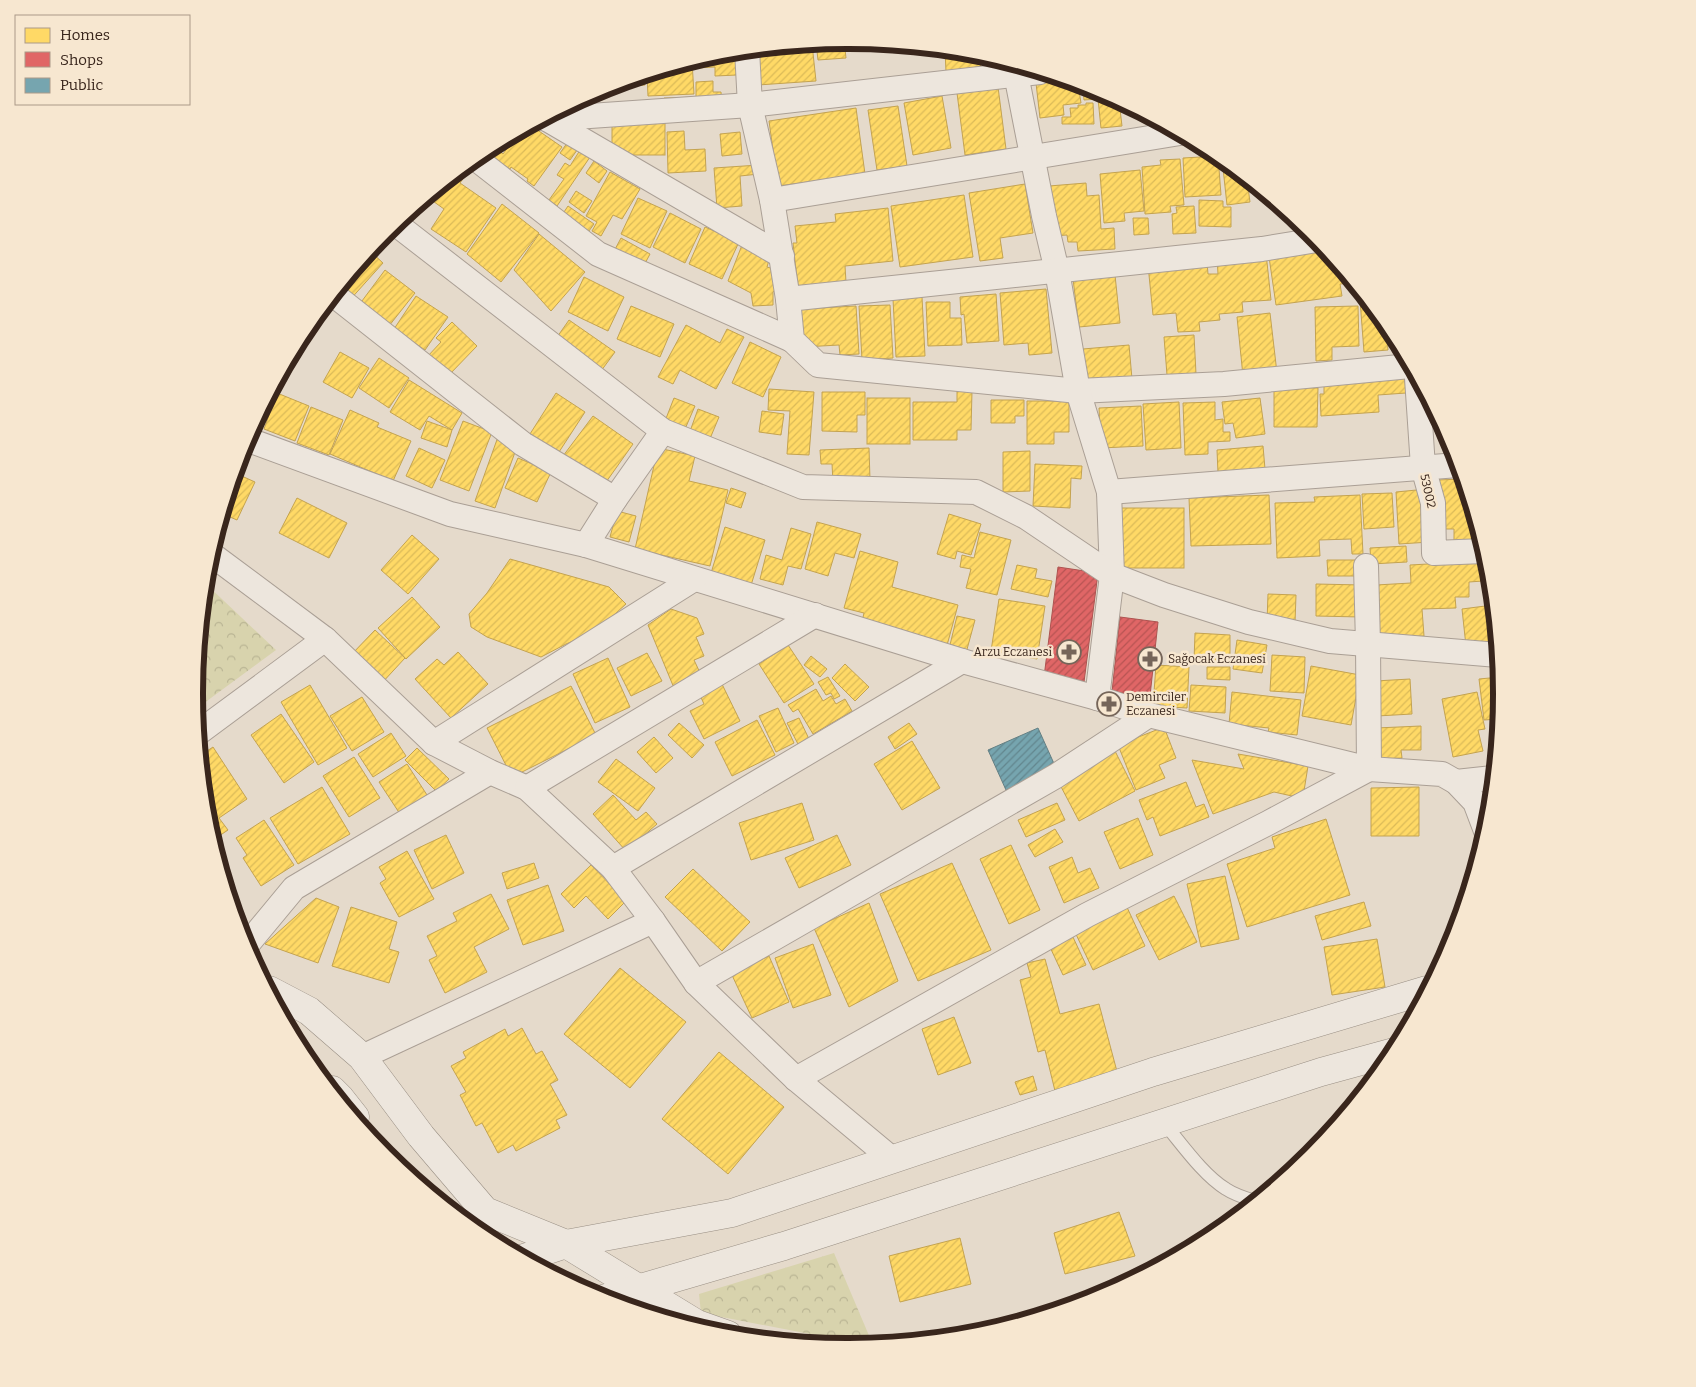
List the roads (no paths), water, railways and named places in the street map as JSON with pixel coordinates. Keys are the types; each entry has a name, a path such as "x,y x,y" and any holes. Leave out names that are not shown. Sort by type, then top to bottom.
{"main road":[{"path":"532,1255 566,1244 732,1213 1153,1072 1419,992"},
{"path":"279,995 309,1010 362,1057 421,1136 486,1211 566,1244 685,1317"},
{"path":"616,1295 784,1246 1321,1072 1382,1055"}],"street":[{"path":"747,57 750,105 772,200 782,256 792,340"},
{"path":"559,117 750,105 1012,70"},
{"path":"1015,71 1044,216 1058,271 1078,391 1109,492 1112,575 1097,698"},
{"path":"551,121 782,256"},
{"path":"772,200 1170,135"},
{"path":"482,163 598,254 792,340 818,365 1078,391 1224,384 1403,367"},
{"path":"402,229 663,431 804,487 976,492 1026,517 1112,575 1249,622 1330,641 1491,654"},
{"path":"788,299 1262,249 1307,242"},
{"path":"338,298 523,444 615,499"},
{"name":"53002","path":"1418,393 1423,467 1433,503 1434,553 1476,551"},
{"path":"586,545 615,499 663,431"},
{"path":"254,443 450,514 586,545 962,661 1097,698 1148,715 1369,769 1442,774 1456,782 1475,802 1480,816"},
{"path":"1109,492 1451,465"},
{"path":"218,559 325,639 434,743 490,772 527,788 613,868 653,921 696,984 796,1079 892,1159"},
{"path":"1366,566 1369,769"},
{"path":"434,743 694,579"},
{"path":"527,788 814,615"},
{"path":"205,728 325,639"},
{"path":"613,868 962,661"},
{"path":"696,984 1056,776 1148,715"},
{"path":"796,1079 1087,915 1268,823 1369,769"},
{"path":"252,939 294,888 490,772"},
{"path":"1456,782 1487,779"},
{"path":"362,1057 653,921"}],"lane":[{"path":"1164,1123 1212,1178 1226,1189 1247,1199"}],"place":[{"name":"Arzu Eczanesi","path":"1069,652"},
{"name":"Sağocak Eczanesi","path":"1150,659"},
{"name":"Demirciler Eczanesi","path":"1109,704"}]}
